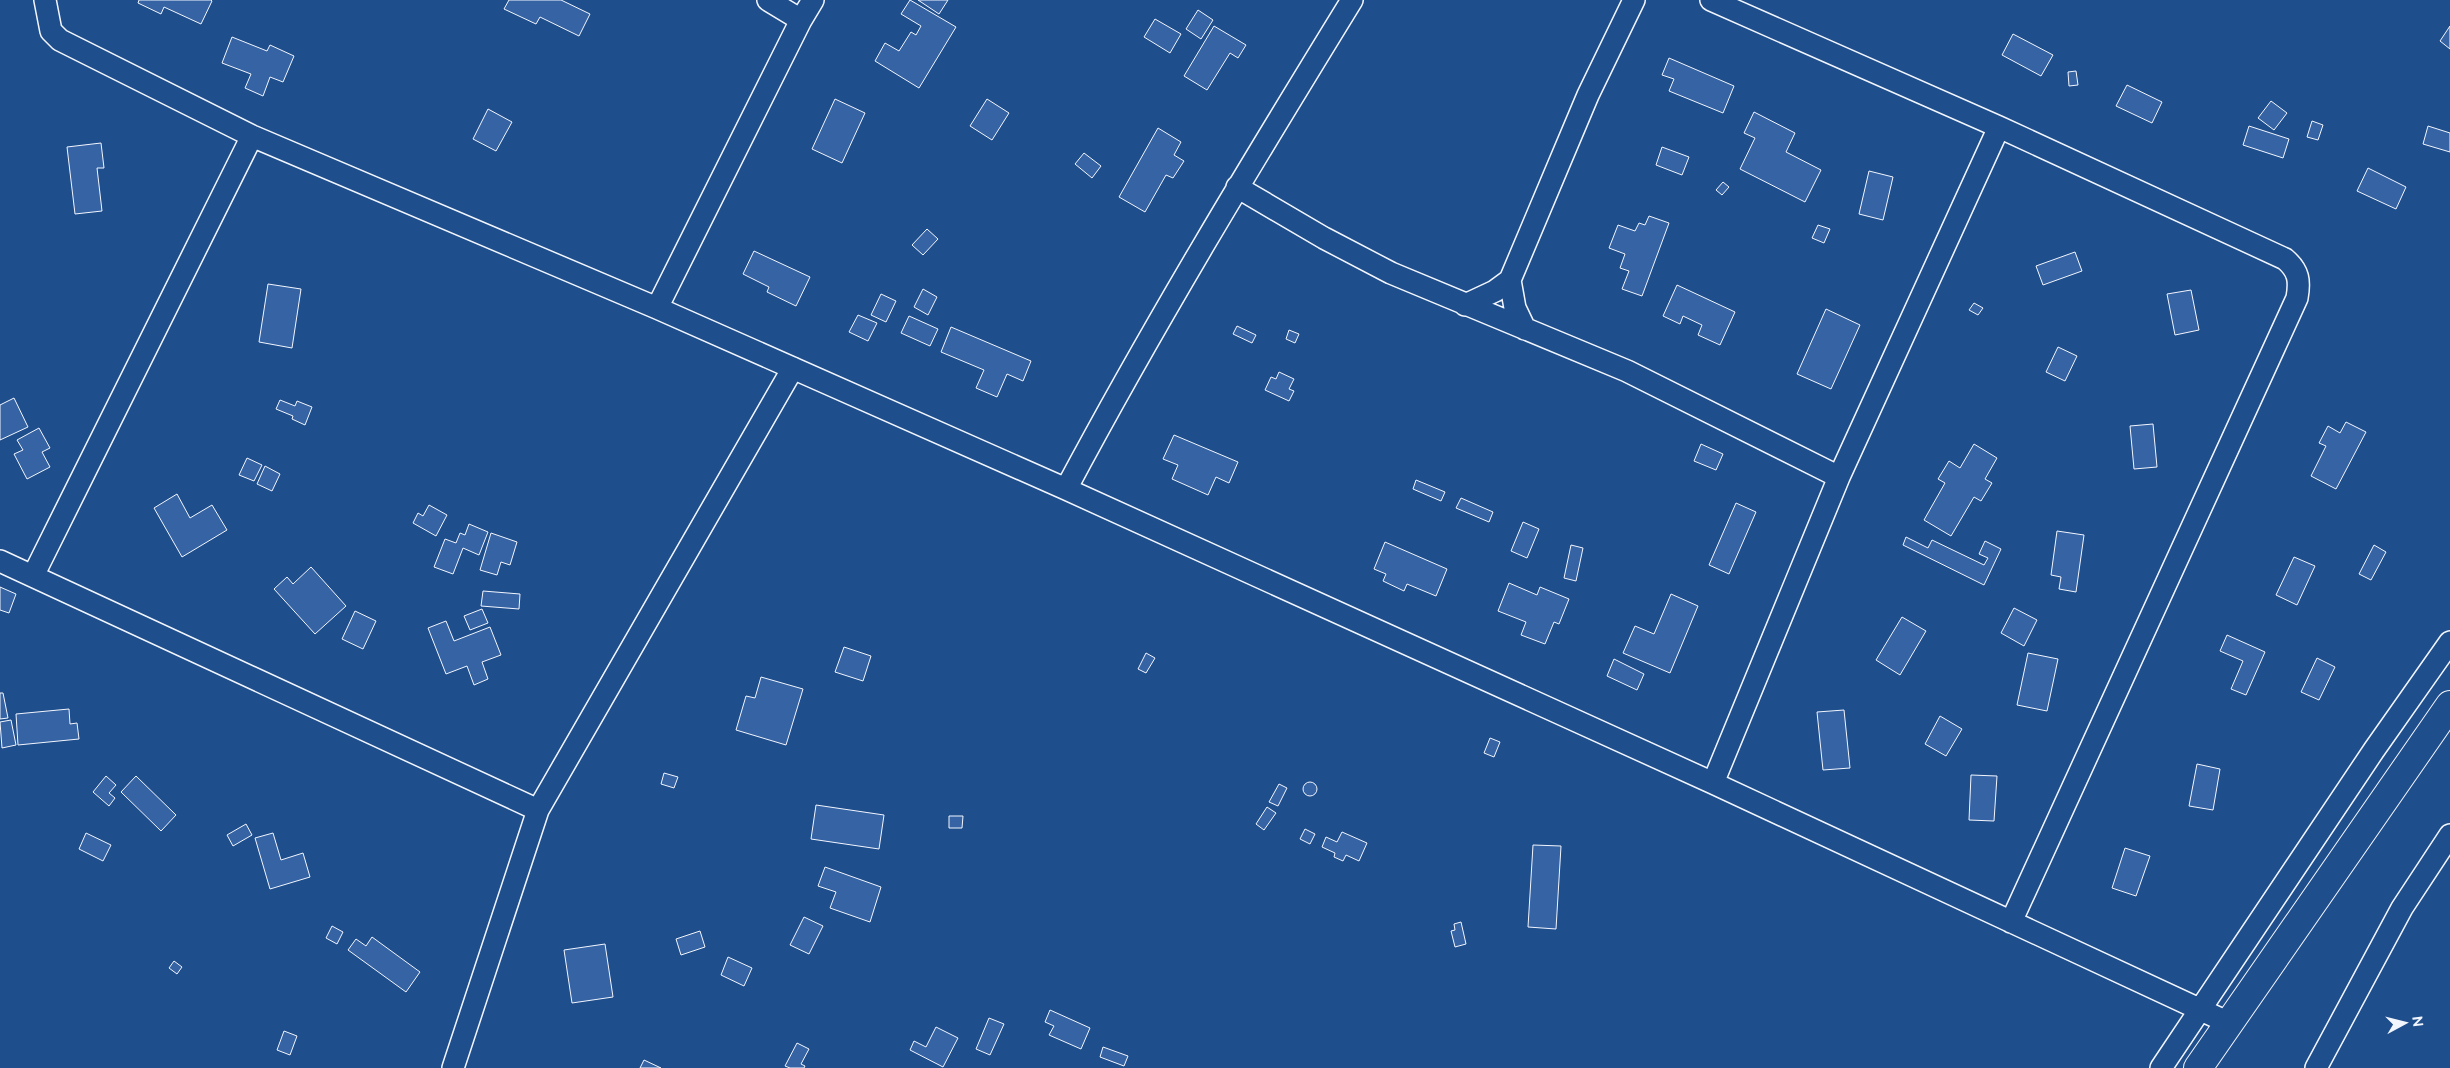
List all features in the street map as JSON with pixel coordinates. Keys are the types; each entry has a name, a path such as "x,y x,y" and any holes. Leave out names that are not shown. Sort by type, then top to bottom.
{"highway":[{"path":"2198,1068 2450,705"}],"street":[{"path":"45,0 51,31 60,40 252,136 657,308 1066,489 1713,783 2229,1023"},
{"path":"768,0 801,20"},
{"path":"657,308 801,20 813,0"},
{"path":"1066,489 1130,371 1238,187 1352,0"},
{"path":"1465,305 1495,291 1510,280 1588,95 1634,0"},
{"path":"1711,0 1999,128 2285,260 2295,268 2300,282 2298,298 2011,922"},
{"path":"1713,783 1840,477 1999,128"},
{"path":"32,576 252,136"},
{"path":"1238,187 1324,238 1391,273 1628,371 1840,477"},
{"path":"1510,280 1515,308 1525,329"},
{"path":"453,1068 538,810 793,368"},
{"path":"0,561 538,810"},
{"path":"2161,1068 2374,750 2450,642"},
{"path":"2316,1068 2402,908 2450,835"}],"building":[{"path":"139,0 212,1 201,24 164,7 161,14 138,3"},
{"path":"509,0 561,0 590,14 579,36 540,17 536,24 504,9"},
{"path":"910,0 956,27 919,88 875,61 885,43 899,51 911,32 916,35 921,26 901,14"},
{"path":"918,0 948,0 939,14"},
{"path":"1198,10 1213,20 1201,39 1186,29"},
{"path":"1155,19 1181,34 1170,53 1144,37"},
{"path":"1214,26 1246,45 1238,58 1230,53 1207,90 1184,76"},
{"path":"2450,26 2450,49 2440,41"},
{"path":"2013,34 2053,55 2041,76 2002,55"},
{"path":"232,37 267,51 270,45 294,56 283,82 270,77 263,96 245,88 251,74 222,63"},
{"path":"1669,58 1734,86 1723,113 1669,91 1674,79 1662,75"},
{"path":"2076,71 2078,85 2069,86 2068,72"},
{"path":"2127,85 2162,102 2152,123 2116,106"},
{"path":"835,99 865,113 842,163 812,149"},
{"path":"987,99 1009,113 992,140 970,126"},
{"path":"2271,101 2287,113 2274,130 2258,118"},
{"path":"488,109 512,122 496,151 473,139"},
{"path":"1754,112 1795,133 1786,152 1821,170 1805,202 1740,169 1755,138 1744,133"},
{"path":"2312,121 2323,125 2318,140 2307,137"},
{"path":"2249,126 2289,139 2283,158 2243,145"},
{"path":"2428,126 2450,133 2450,152 2423,144"},
{"path":"1158,128 1181,142 1174,155 1184,161 1173,178 1166,175 1145,212 1119,197"},
{"path":"101,143 104,168 97,168 102,211 75,214 67,147"},
{"path":"1662,147 1689,157 1682,175 1656,165"},
{"path":"1084,153 1101,166 1092,178 1075,164"},
{"path":"2368,168 2406,187 2396,209 2357,191"},
{"path":"1869,171 1893,177 1883,220 1859,214"},
{"path":"1723,182 1729,187 1722,195 1716,190"},
{"path":"1649,216 1669,223 1642,296 1622,289 1629,271 1620,268 1625,254 1609,248 1618,225 1635,231 1639,223 1645,225"},
{"path":"1818,225 1830,229 1824,243 1812,238"},
{"path":"927,229 938,239 923,255 912,245"},
{"path":"754,251 810,277 796,306 767,292 769,287 743,274"},
{"path":"2075,252 2082,271 2043,285 2036,266"},
{"path":"268,284 301,289 292,348 259,342"},
{"path":"1677,285 1735,312 1720,345 1698,335 1702,325 1683,316 1680,324 1663,316"},
{"path":"923,289 937,297 928,315 914,307"},
{"path":"2191,290 2199,330 2175,335 2167,294"},
{"path":"881,294 896,301 886,322 871,315"},
{"path":"1974,303 1983,308 1978,315 1969,310"},
{"path":"1826,309 1860,325 1831,389 1797,374"},
{"path":"858,315 877,323 868,341 849,332"},
{"path":"909,316 938,329 930,346 901,333"},
{"path":"1237,326 1256,335 1252,343 1233,334"},
{"path":"951,327 1031,361 1023,381 1007,374 997,397 976,388 984,370 941,352"},
{"path":"1289,330 1299,334 1295,343 1286,339"},
{"path":"2058,347 2077,356 2065,381 2046,372"},
{"path":"1279,372 1294,379 1289,389 1294,391 1289,401 1265,390 1271,377 1276,379"},
{"path":"14,398 28,427 0,440 0,405"},
{"path":"280,400 295,406 297,401 312,407 305,425 292,419 293,416 276,409"},
{"path":"2346,422 2366,432 2336,489 2311,476 2326,446 2319,443 2328,426 2340,433"},
{"path":"2153,424 2157,467 2134,469 2130,426"},
{"path":"39,428 50,448 42,452 50,467 27,479 14,454 23,450 17,440"},
{"path":"1174,435 1238,462 1229,483 1216,477 1208,495 1172,479 1178,465 1163,459"},
{"path":"1701,444 1723,454 1716,470 1694,461"},
{"path":"1974,444 1997,458 1985,479 1992,483 1981,501 1974,497 1951,536 1924,520 1945,483 1938,479 1949,461 1960,468"},
{"path":"247,458 262,465 254,481 239,475"},
{"path":"265,466 280,474 272,491 257,484"},
{"path":"1416,480 1445,492 1441,501 1413,489"},
{"path":"177,494 190,518 212,505 227,530 182,557 154,508"},
{"path":"1461,498 1493,512 1489,522 1456,508"},
{"path":"1736,503 1756,512 1729,574 1709,565"},
{"path":"429,505 447,515 436,536 413,523 418,513 423,516"},
{"path":"1523,522 1539,529 1527,558 1511,551"},
{"path":"469,524 488,532 479,555 463,548 453,574 434,567 445,539 456,543 460,533 465,535"},
{"path":"2057,531 2084,535 2076,592 2059,589 2061,577 2051,575"},
{"path":"491,533 517,542 510,565 501,562 497,575 480,570"},
{"path":"1906,537 1928,548 1932,540 1984,565 1988,558 1979,554 1985,541 2001,549 1984,585 1903,545"},
{"path":"1385,542 1447,569 1436,596 1407,584 1404,591 1383,581 1386,574 1374,569"},
{"path":"1571,545 1583,548 1576,581 1564,578"},
{"path":"2374,545 2386,552 2371,580 2359,574"},
{"path":"2294,557 2315,566 2297,605 2276,595"},
{"path":"311,567 346,606 315,634 274,589 287,577 293,584"},
{"path":"1509,583 1537,595 1540,587 1569,599 1559,624 1554,622 1545,644 1521,635 1526,622 1498,611"},
{"path":"0,587 16,594 9,613 0,610"},
{"path":"483,591 520,594 519,609 481,606"},
{"path":"1671,594 1698,606 1670,673 1623,653 1635,626 1654,634"},
{"path":"2014,608 2037,620 2024,646 2001,633"},
{"path":"482,609 488,623 470,630 464,616"},
{"path":"355,611 376,621 363,649 342,639"},
{"path":"1902,617 1926,631 1900,675 1876,660"},
{"path":"446,621 454,641 490,627 501,655 482,662 488,679 474,685 467,666 446,674 428,628"},
{"path":"2227,635 2265,652 2246,695 2231,689 2243,661 2220,651"},
{"path":"844,647 871,656 863,681 835,672"},
{"path":"1146,653 1155,658 1146,673 1138,669"},
{"path":"2028,653 2058,659 2047,711 2017,705"},
{"path":"2317,658 2335,667 2319,700 2301,692"},
{"path":"1614,659 1644,674 1637,690 1607,676"},
{"path":"761,677 803,689 786,745 736,730 746,696 755,698"},
{"path":"0,693 3,693 8,718 0,719"},
{"path":"69,709 70,724 77,723 79,739 18,745 16,714"},
{"path":"1844,710 1850,768 1823,770 1817,712"},
{"path":"1940,716 1962,729 1946,756 1925,744"},
{"path":"11,720 16,745 2,748 0,722"},
{"path":"1490,738 1500,742 1494,757 1484,753"},
{"path":"2197,764 2220,769 2213,810 2189,806"},
{"path":"664,773 678,777 674,788 661,784"},
{"path":"1971,775 1997,776 1994,821 1969,820"},
{"path":"106,776 116,785 109,793 115,798 109,806 93,792"},
{"path":"136,776 176,815 161,831 121,792"},
{"path":"1307,782 1313,782 1317,789 1313,796 1307,796 1303,792 1303,786"},
{"path":"1279,784 1287,788 1278,806 1269,802"},
{"path":"816,805 884,815 879,849 811,839"},
{"path":"1267,807 1276,813 1264,830 1256,824"},
{"path":"949,816 963,816 962,828 949,828"},
{"path":"246,824 252,835 233,846 227,835"},
{"path":"1305,829 1315,834 1310,844 1300,839"},
{"path":"1342,832 1367,843 1359,861 1346,855 1343,861 1334,857 1335,853 1322,847 1326,837 1337,842"},
{"path":"86,833 111,845 103,861 79,849"},
{"path":"273,833 281,860 303,853 310,877 270,889 255,838"},
{"path":"1533,845 1561,846 1556,929 1528,927"},
{"path":"2125,848 2150,856 2136,896 2112,888"},
{"path":"825,867 881,887 870,922 830,908 836,892 818,886"},
{"path":"804,917 823,926 809,954 790,945"},
{"path":"1461,922 1466,944 1455,947 1451,931 1455,930 1454,924"},
{"path":"332,926 343,932 337,944 326,938"},
{"path":"700,931 705,947 681,955 676,939"},
{"path":"372,937 420,972 406,992 348,950 356,939 366,946"},
{"path":"605,944 613,997 572,1003 564,950"},
{"path":"728,957 752,968 744,986 721,975"},
{"path":"174,961 182,967 177,974 169,968"},
{"path":"1050,1010 1090,1028 1081,1049 1049,1035 1054,1026 1045,1022"},
{"path":"989,1018 1004,1024 990,1055 976,1049"},
{"path":"936,1027 958,1038 943,1067 910,1050 914,1041 926,1047"},
{"path":"284,1031 297,1036 290,1055 277,1050"},
{"path":"797,1043 809,1049 801,1064 805,1066 804,1068 790,1068 785,1066"},
{"path":"1103,1047 1128,1056 1124,1066 1100,1057"},
{"path":"644,1060 661,1068 640,1068"}]}
